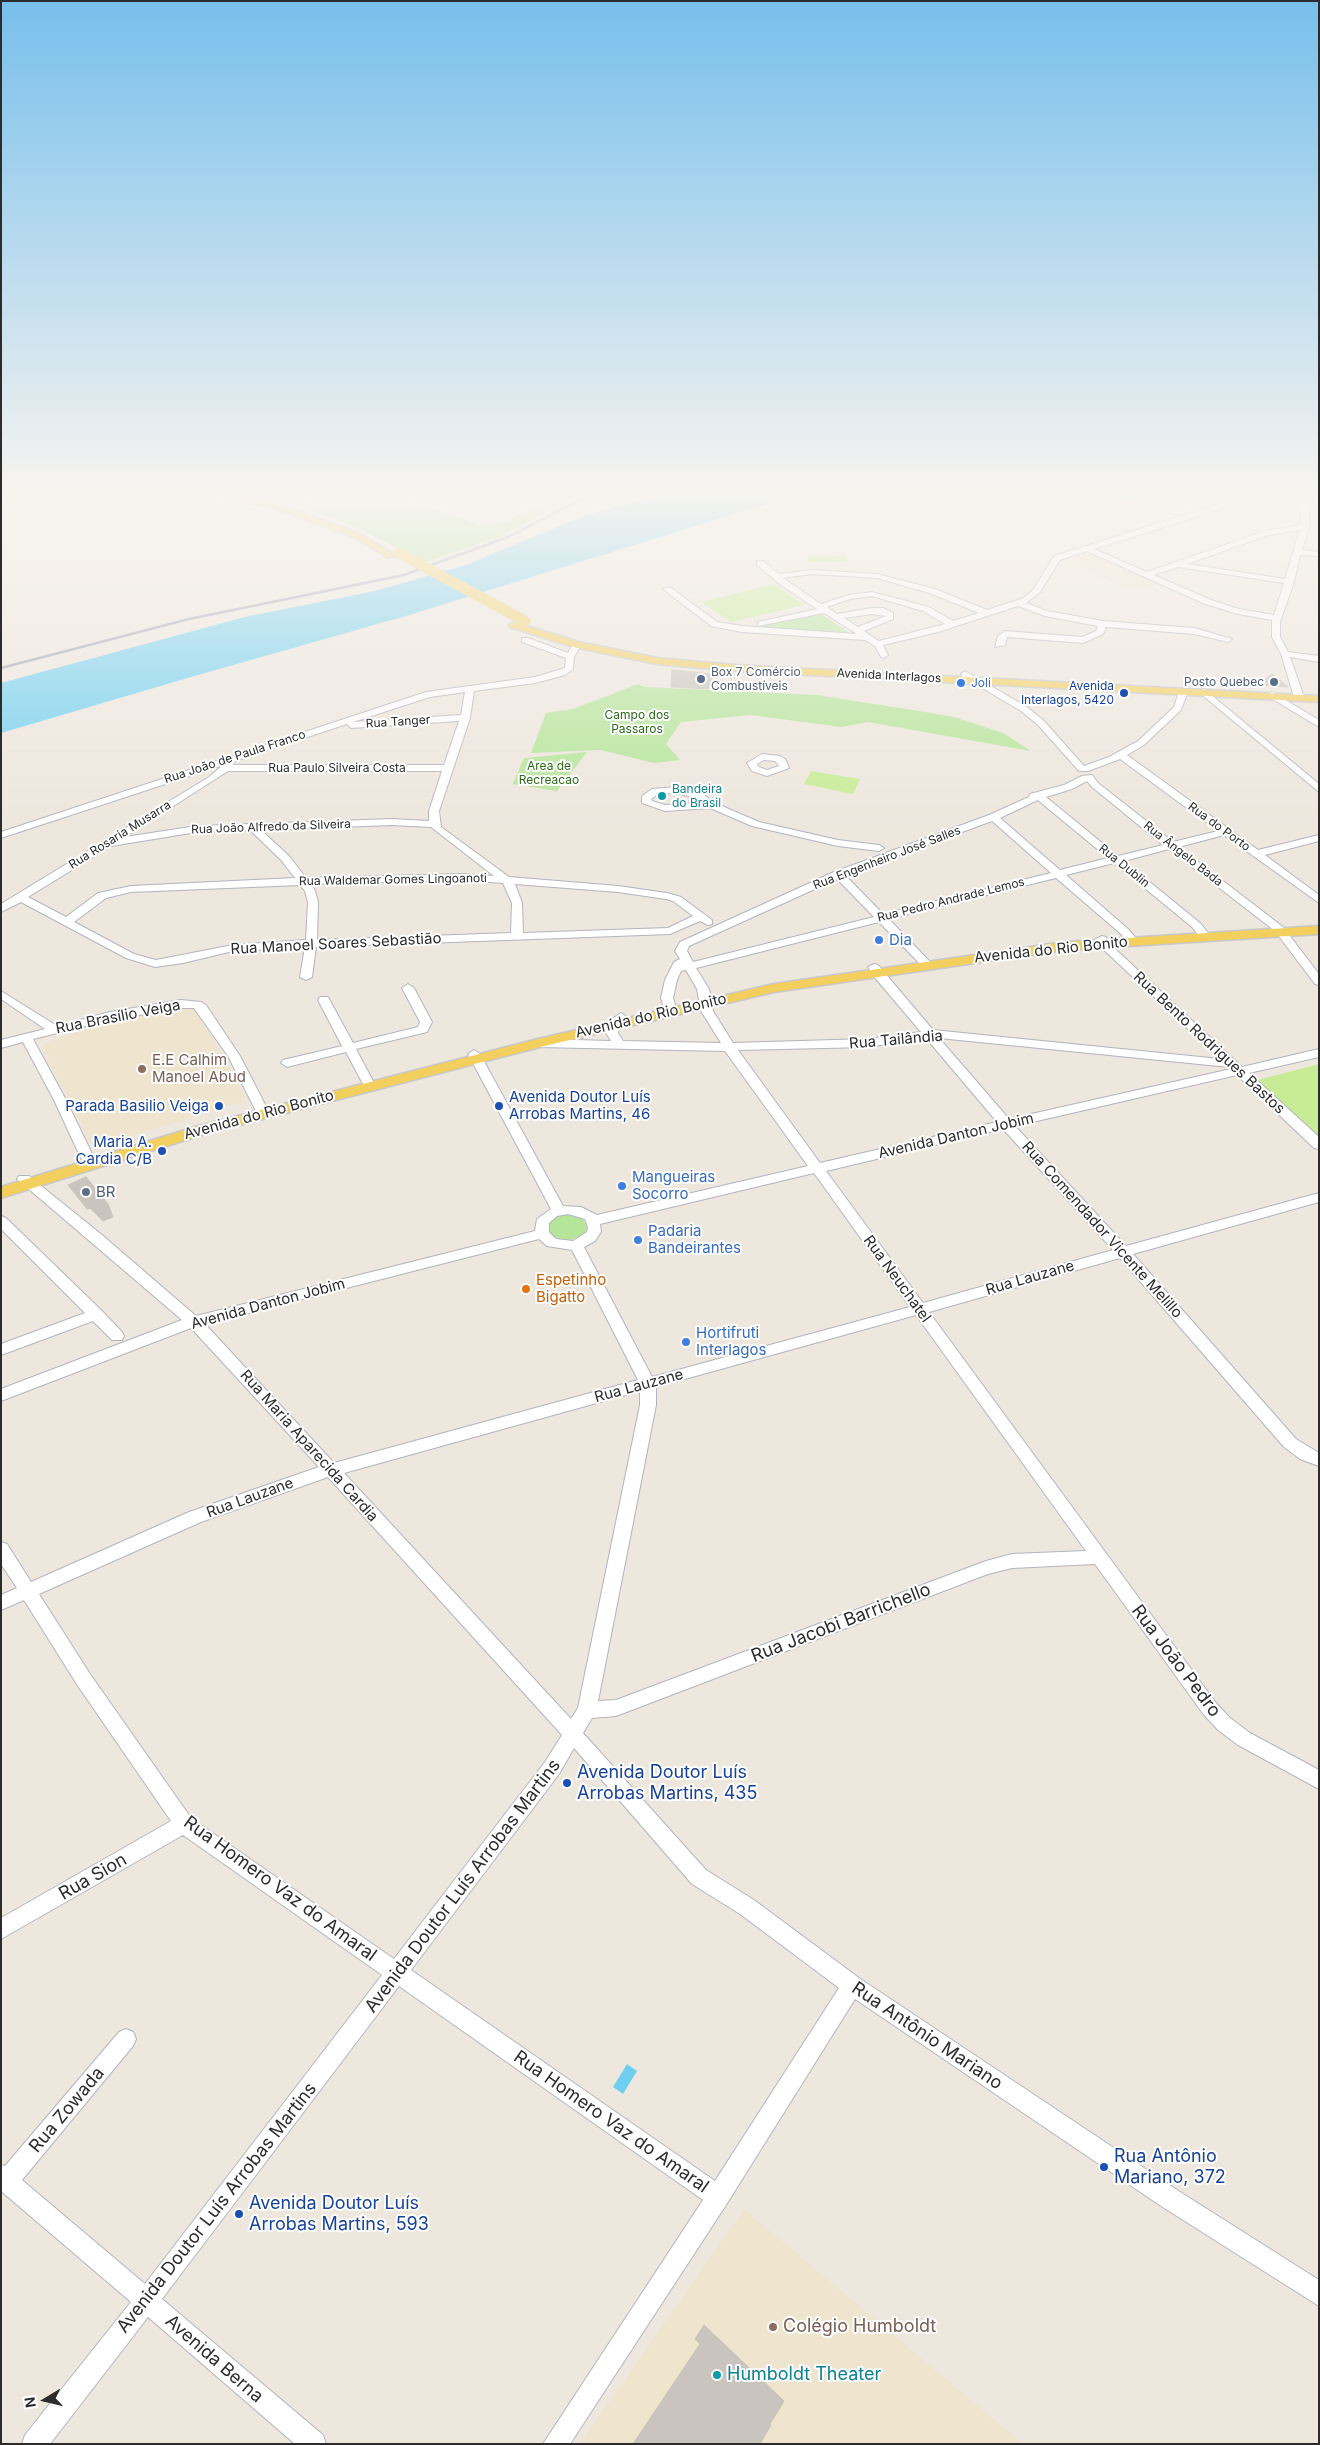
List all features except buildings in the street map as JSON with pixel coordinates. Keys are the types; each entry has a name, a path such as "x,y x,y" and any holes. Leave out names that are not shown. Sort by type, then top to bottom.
{"main road":[{"name":"Avenida Interlagos","path":"470,603 514,625 577,646 657,662 704,666 969,677 1298,695 1319,699"},
{"name":"Avenida Interlagos","path":"492,603 525,620 581,640 667,657 1183,691 1272,695 1319,694"},
{"name":"Avenida do Rio Bonito","path":"1281,931 1319,925"},
{"name":"Avenida do Rio Bonito","path":"1,1193 26,1182 88,1161 368,1081 538,1043 668,1006 924,962 1103,941 1319,930"},
{"name":"Avenida do Rio Bonito","path":"263,1111 706,1000"},
{"name":"Avenida do Rio Bonito","path":"1,1187 26,1182"}],"street":[{"path":"685,603 709,622 736,628 864,637"},
{"path":"813,603 878,644 884,655"},
{"path":"736,628 821,609 835,603"},
{"path":"905,603 926,609 950,624"},
{"path":"964,603 987,612"},
{"path":"878,644 1018,603"},
{"path":"1018,603 1045,613 1103,624 1194,632 1228,639"},
{"path":"1213,603 1277,618"},
{"path":"1282,603 1277,618 1276,637 1298,695"},
{"path":"834,616 872,611 890,615 890,617 876,624 855,631"},
{"path":"998,645 1002,643 1002,636 1005,634 1083,640 1100,632 1103,624"},
{"path":"526,640 570,657 577,646"},
{"path":"1284,654 1319,659"},
{"name":"Rua João de Paula Franco","path":"1,834 429,694 553,676 569,669 570,657"},
{"name":"Rua Ângelo Bada","path":"969,677 1036,718 1095,785 1281,931 1319,982"},
{"path":"470,689 465,718 434,811 434,824 437,829 507,881 513,890 517,903 517,936"},
{"name":"Rua Engenheiro José Salles","path":"684,944 838,874 861,859 875,860 929,841 1039,795 1068,787 1085,773 1141,743 1178,708 1183,691"},
{"path":"1204,692 1319,789"},
{"path":"1272,695 1319,724"},
{"name":"Rua Tanger","path":"332,726 465,718"},
{"name":"Rua Rosaria Musarra","path":"1,909 226,768 233,757"},
{"name":"Rua do Porto","path":"1115,757 1226,832 1319,900"},
{"name":"Rua Paulo Silveira Costa","path":"226,768 448,768"},
{"path":"711,805 665,808 647,803 646,798 656,791 677,790 699,796 711,805 756,824 838,843 879,848 929,841"},
{"name":"Rua Dublin","path":"1039,795 1196,925 1204,935"},
{"path":"999,812 1059,873 1132,940"},
{"name":"Rua João Alfredo da Silveira","path":"108,843 197,829 392,822 434,824"},
{"path":"252,826 304,881 312,902 312,944 306,976"},
{"name":"Rua Pedro Andrade Lemos","path":"686,962 882,918 1226,832"},
{"path":"1257,854 1319,838"},
{"path":"838,843 861,859 879,848"},
{"path":"838,874 924,962"},
{"name":"Rua Waldemar Gomes Lingoanoti","path":"67,922 92,901 111,892 161,886 463,877 609,888 667,896 676,899 718,929"},
{"name":"Rua Manoel Soares Sebastião","path":"20,897 130,956 155,964 183,960 233,948 670,931 701,917"},
{"path":"668,1006 667,998 671,980 677,969 686,962 681,951 684,944 670,931"},
{"name":"Rua Bento Rodrigues Bastos","path":"1103,941 1319,1145"},
{"name":"Rua Neuchatel","path":"686,962 706,1000 707,1011 730,1047 1099,1557"},
{"name":"Rua Comendador Vicente Melillo","path":"876,970 1006,1124 1122,1251 1290,1444 1306,1455 1319,1460"},
{"path":"287,1063 423,1029 426,1022 408,988"},
{"path":"1,994 55,1030"},
{"path":"324,1000 368,1081"},
{"name":"Rua Brasílio Veiga","path":"1,1044 26,1036 110,1016 172,1005 197,1005 202,1008 234,1056 263,1111"},
{"path":"617,1021 612,1033 620,1044"},
{"name":"Rua Tailândia","path":"538,1043 730,1047 868,1043 931,1034 989,1038 1236,1068"},
{"path":"26,1036 60,1100 88,1161"},
{"name":"Avenida Danton Jobim","path":"594,1221 1236,1068 1319,1053"},
{"path":"475,1057 559,1210"},
{"name":"Rua Maria Aparecida Cardia","path":"26,1182 98,1238 205,1332 574,1734"},
{"name":"Rua Lauzane","path":"1,1603 196,1517 330,1470 920,1310 1122,1251 1319,1197"},
{"path":"559,1210 584,1212 594,1221 594,1232 590,1238 576,1245 560,1246 552,1243 542,1234 542,1222 552,1213 559,1210"},
{"path":"1,1221 117,1336"},
{"name":"Avenida Danton Jobim","path":"1,1395 193,1322 542,1234"},
{"name":"Avenida Doutor Luís Arrobas Martins","path":"34,2444 147,2301 556,1763 587,1710 648,1405 648,1384 576,1245"},
{"path":"1,1350 96,1314"},
{"name":"Rua Homero Vaz do Amaral","path":"1,1549 84,1680 184,1824 310,1914 398,1972 718,2196"},
{"name":"Rua Jacobi Barrichello","path":"587,1710 616,1708 986,1568 1012,1561 1099,1557"},
{"name":"Rua João Pedro","path":"1099,1557 1210,1709 1224,1724 1244,1739 1319,1780"},
{"name":"Rua Antônio Mariano","path":"574,1734 699,1876 747,1907 852,1985 1169,2198 1319,2294"},
{"name":"Rua Sion","path":"1,1929 184,1824"},
{"path":"555,2444 718,2196 852,1985"},
{"name":"Rua Zowada","path":"4,2178 126,2039"},
{"name":"Avenida Berna","path":"4,2178 314,2444"}],"shaded area":[{"name":"E.E Calhim Manoel Abud","path":"185,1007 196,1009 246,1097 244,1101 99,1146 91,1145 42,1048 45,1043 98,1025"},
{"name":"Colégio Humboldt","path":"744,2209 1023,2444 580,2444"}],"green space":[{"path":"703,603 801,603 804,605 732,622"},
{"path":"821,614 851,634 751,628"},
{"name":"Campo dos Passaros","path":"638,684 645,687 817,695 919,711 954,717 1003,733 1031,751 868,722 842,727 750,715 681,722 666,744 680,760 654,763 601,750 531,753 546,713 573,709"},
{"name":"Area de Recreacao","path":"587,752 557,791 513,784 524,758"},
{"path":"811,771 860,779 853,794 804,784"},
{"path":"1319,1064 1319,1137 1256,1085 1258,1080"},
{"path":"564,1214 583,1219 587,1227 584,1235 568,1241 552,1236 549,1233 549,1223"}],"water":[{"path":"314,603 448,603 1,733 1,683 245,617"},
{"path":"627,2064 637,2071 623,2094 613,2087"}],"railway":[{"path":"1,668 189,619 267,603"}],"place":[{"name":"Box 7 Comércio Combustíveis","path":"701,679"},
{"name":"Posto Quebec","path":"1274,682"},
{"name":"Joli","path":"961,683"},
{"name":"Avenida Interlagos, 5420","path":"1124,693"},
{"name":"Bandeira do Brasil","path":"662,796"},
{"name":"Dia","path":"879,940"},
{"name":"E.E Calhim Manoel Abud","path":"142,1069"},
{"name":"Parada Basilio Veiga","path":"219,1106"},
{"name":"Avenida Doutor Luís Arrobas Martins, 46","path":"499,1106"},
{"name":"Maria A. Cardia C/B","path":"162,1151"},
{"name":"Mangueiras Socorro","path":"622,1186"},
{"name":"BR","path":"86,1192"},
{"name":"Padaria Bandeirantes","path":"638,1240"},
{"name":"Espetinho Bigatto","path":"526,1289"},
{"name":"Hortifruti Interlagos","path":"686,1342"},
{"name":"Avenida Doutor Luís Arrobas Martins, 435","path":"567,1783"},
{"name":"Rua Antônio Mariano, 372","path":"1104,2167"},
{"name":"Avenida Doutor Luís Arrobas Martins, 593","path":"239,2214"},
{"name":"Colégio Humboldt","path":"773,2327"},
{"name":"Humboldt Theater","path":"717,2375"}]}
